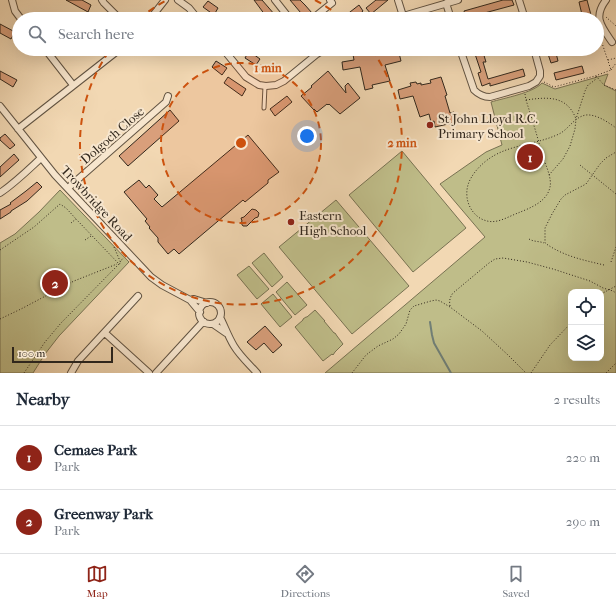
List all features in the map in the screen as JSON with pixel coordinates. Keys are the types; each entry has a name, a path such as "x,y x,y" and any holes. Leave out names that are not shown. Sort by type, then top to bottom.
{"street":[{"path":"12,0 16,12"},
{"path":"102,0 113,12"},
{"path":"155,12 164,0"},
{"path":"178,0 192,12"},
{"path":"275,0 284,12"},
{"path":"321,12 332,3 330,0"},
{"path":"398,0 402,12"},
{"path":"417,12 457,0"},
{"path":"519,0 523,12"},
{"path":"600,12 602,5 606,0"},
{"path":"446,4 449,12"},
{"path":"604,30 612,42"},
{"path":"50,56 73,85"},
{"path":"18,129 111,56"},
{"path":"229,56 246,77 259,85 265,86 276,85 284,82 310,56"},
{"path":"462,56 474,90 481,96 490,97 529,86 536,82 540,76 540,71 536,56"},
{"name":"Dolgoch Close","path":"68,188 166,102 168,96"},
{"name":"Trowbridge Road","path":"0,106 41,158 151,277 162,285 190,300 200,312 200,316 204,322 213,324 226,333"},
{"path":"0,193 11,186 41,158"},
{"path":"71,373 78,361 138,296"},
{"name":"Trowbridge Road","path":"190,300 194,299 217,305 220,310 220,317 226,329 226,333 235,348 257,373"},
{"path":"200,312 202,306 207,303"},
{"path":"213,324 220,317"},
{"path":"156,373 204,322"},
{"path":"105,333 149,373"}],"lane":[{"path":"264,108 265,86"}],"path":[{"path":"604,16 616,26"},
{"path":"604,50 611,70"},
{"path":"607,60 616,58"},
{"path":"538,79 554,87 611,70 616,63"},
{"path":"596,75 604,85 616,90"},
{"path":"549,176 568,150 584,91 588,85 595,80 596,75"},
{"path":"524,92 538,141 549,176 550,186 548,192 540,202 498,222 486,221 476,216 472,210 469,204 467,188 476,171 494,156 504,150 538,141 560,133 566,130 576,119 584,116 593,116 605,120 616,128"},
{"path":"526,100 544,98 558,99 569,107 576,119"},
{"path":"545,243 545,228 558,202 565,195 586,184 600,164 616,152"},
{"path":"580,165 616,194"},
{"path":"0,250 34,227 60,204 66,208 118,264"},
{"path":"71,223 76,219"},
{"path":"85,240 92,236"},
{"path":"529,239 531,241 541,241 566,255 584,261 604,265"},
{"path":"111,242 120,261"},
{"path":"611,262 616,247"},
{"path":"24,373 45,342 61,323 124,258"},
{"path":"450,307 451,296 489,263 498,258 514,259 538,264 586,280 616,293"},
{"path":"0,318 21,309 74,281 118,264"},
{"path":"604,292 616,286"},
{"path":"352,373 366,355 399,334 406,324 410,310 414,306 431,300 436,300 450,307 482,331 526,373"},
{"path":"531,373 550,345 569,325"},
{"path":"606,373 616,363"}],"shaded area":[{"path":"608,74 604,85 616,91 616,373 325,373 485,237 440,184 486,152 502,145 491,102 532,90 542,83 555,89"},
{"path":"402,151 466,228 413,272 349,195"},
{"path":"60,190 129,262 59,336 33,373 0,373 0,243 15,234"},
{"path":"336,200 409,286 352,334 279,247"},
{"path":"264,253 283,277 272,287 252,263"},
{"path":"249,266 269,289 257,299 237,275"},
{"path":"287,282 307,305 295,315 276,292"},
{"path":"273,294 292,317 280,327 261,304"},
{"path":"315,310 343,344 333,355 332,354 323,361 295,327"}],"building":[{"path":"66,0 82,0 91,5 88,12"},
{"path":"254,0 262,0 272,12 263,12"},
{"path":"290,0 300,0 311,12 300,12"},
{"path":"376,0 388,0 373,12 369,12 366,8"},
{"path":"503,0 512,0 514,5 488,12 464,11"},
{"path":"587,0 590,12 581,12 579,2"},
{"path":"208,1 218,8 216,12 210,12 203,7"},
{"path":"359,5 363,11 362,12 350,12"},
{"path":"0,24 12,30 12,37 11,39 0,33"},
{"path":"246,56 256,56 260,59 256,65 245,58"},
{"path":"353,56 400,56 401,61 385,65 390,81 372,85 373,88 365,90 360,67 343,70 342,62 354,60"},
{"path":"476,56 484,56 486,62 483,62 488,79 523,69 525,76 490,86 490,83 482,86 478,73 481,72"},
{"path":"549,56 557,56 558,61 551,63"},
{"path":"216,61 227,68 222,75 212,67"},
{"path":"582,66 584,73 556,80 554,73"},
{"path":"0,71 17,80 13,87 0,79"},
{"path":"328,71 346,93 345,86 348,83 360,98 340,114 329,104 317,112 301,96"},
{"path":"228,77 246,89 242,96 224,83"},
{"path":"441,77 447,95 445,96 450,113 454,112 457,122 435,127 434,121 431,122 429,114 420,117 413,96 400,99 398,90 411,86 410,83 416,82 417,84 421,83 421,85 431,83 430,80"},
{"path":"287,96 292,102 275,116 270,109"},
{"path":"170,110 179,121 128,166 119,156"},
{"path":"5,134 15,145 10,149 0,140 0,138"},
{"path":"248,135 279,172 268,180 268,183 245,202 243,200 179,254 174,249 168,254 158,242 158,238 149,228 150,227 145,221 147,219 124,192 139,180 146,188 149,185 158,195 154,199 162,207"},
{"path":"14,154 19,160 0,177 0,167"},
{"path":"37,182 42,187 27,201 0,219 0,210 11,204 10,203"},
{"path":"252,209 259,213 258,217 247,226 243,226 241,223 241,218"},
{"path":"265,326 282,345 273,353 264,343 256,350 247,342"}],"waterway":[{"path":"430,322 434,343 451,373"}],"place":[{"name":"St John Lloyd R.C. Primary School","path":"430,125"},
{"name":"Cemaes Park","path":"530,157"},
{"name":"Eastern High School","path":"291,222"},
{"name":"Greenway Park","path":"55,283"}]}
